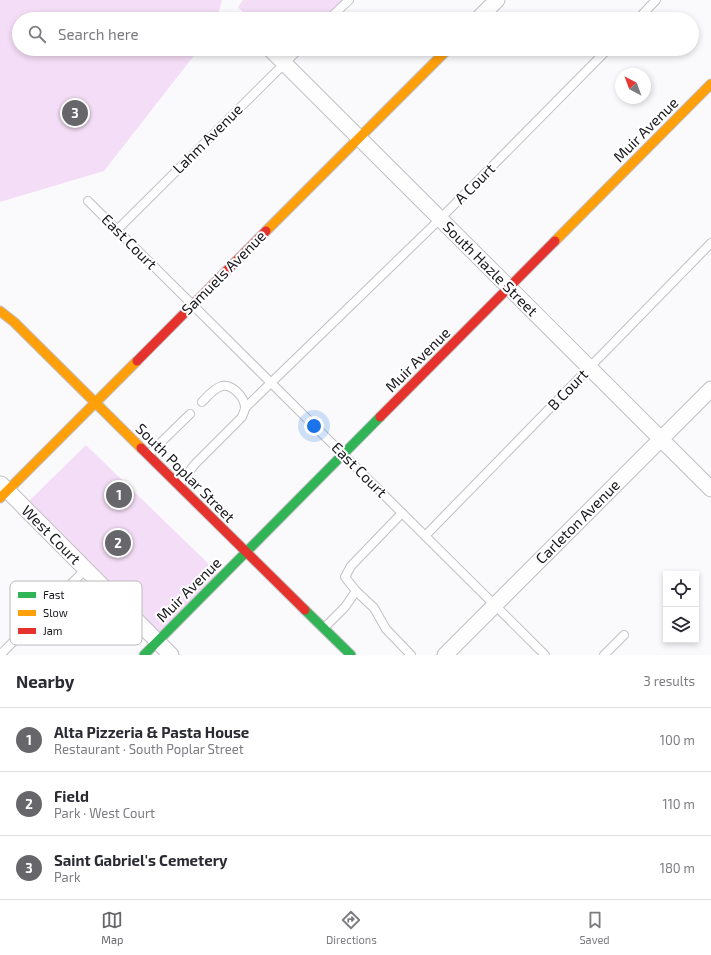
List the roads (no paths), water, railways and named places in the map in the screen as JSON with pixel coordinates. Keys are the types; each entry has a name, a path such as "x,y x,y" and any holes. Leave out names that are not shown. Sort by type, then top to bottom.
{"street":[{"path":"485,12 496,0"},
{"name":"South Hazle Street","path":"277,56 711,489"},
{"name":"Samuels Avenue","path":"2,490 95,402 441,56"},
{"name":"Muir Avenue","path":"144,655 711,84"},
{"name":"South Poplar Street","path":"0,311 14,322 246,553 351,655"},
{"name":"Carleton Avenue","path":"445,655 711,389"},
{"name":"West Court","path":"2,490 98,581"},
{"name":"West Court","path":"142,627 170,655"}],"lane":[{"path":"336,12 348,0"},
{"path":"645,12 656,0"},
{"name":"Lahm Avenue","path":"117,230 292,56"},
{"name":"A Court","path":"178,485 195,464 242,417 245,408 440,219 601,56"},
{"name":"East Court","path":"88,201 545,655"},
{"name":"B Court","path":"425,536 711,243"},
{"path":"202,402 215,389 222,386 235,390 244,400 245,408"},
{"path":"148,455 190,414"},
{"path":"402,513 351,566 345,577 356,591 374,608 386,629 411,655"},
{"path":"74,581 86,569"},
{"path":"324,629 345,607 356,591"},
{"path":"604,655 624,635"},
{"path":"0,655 10,645"}],"place":[{"name":"Saint Gabriel's Cemetery","path":"75,113"},
{"name":"Alta Pizzeria & Pasta House","path":"119,495"},
{"name":"Field","path":"118,543"}]}
